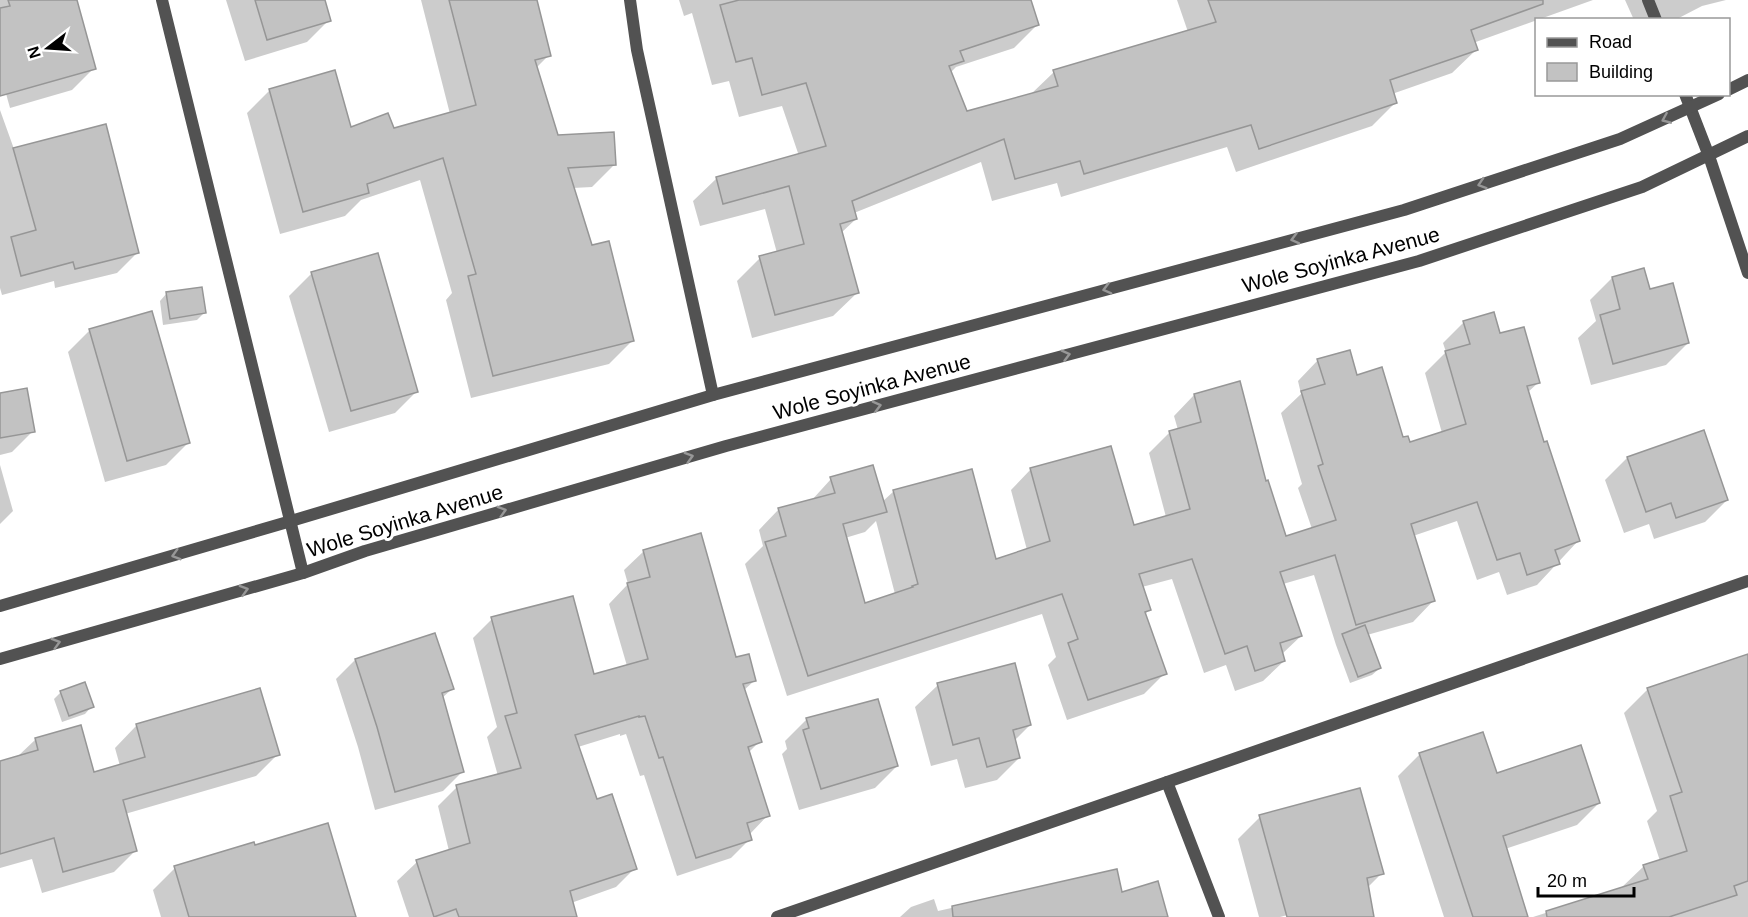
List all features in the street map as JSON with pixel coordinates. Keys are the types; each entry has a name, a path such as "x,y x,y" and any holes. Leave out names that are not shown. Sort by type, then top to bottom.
{"street":[{"path":"162,0 303,573"},
{"path":"630,0 639,62 713,394"},
{"path":"1648,0 1655,18"},
{"path":"1730,89 1748,80"},
{"path":"1686,96 1709,156 1748,273"},
{"name":"Wole Soyinka Avenue","path":"0,606 713,394 1404,210 1620,139 1715,96"},
{"name":"Wole Soyinka Avenue","path":"0,659 303,573 365,551 726,446 1419,261 1642,188 1748,136"},
{"path":"777,917 1748,581"},
{"path":"1167,782 1219,917"}],"building":[{"path":"8,0 77,0 96,69 0,96 0,8 10,6"},
{"path":"255,0 325,0 331,21 267,40"},
{"path":"449,0 537,0 551,56 535,60 558,135 614,132 616,165 568,168 592,245 609,241 634,341 493,376 468,276 476,274 443,158 367,184 369,193 303,212 269,89 335,70 351,127 388,113 394,128 476,105"},
{"path":"739,0 1031,0 1039,25 960,51 964,61 949,66 967,111 1058,86 1053,70 1216,22 1208,0 1543,0 1543,4 1471,30 1478,50 1390,80 1397,103 1259,149 1251,125 1084,174 1080,161 1015,179 1004,139 852,201 857,219 840,224 859,293 775,315 759,256 804,244 789,186 723,204 716,177 826,146 806,83 762,95 752,58 736,62 720,5"},
{"path":"106,124 139,253 75,269 73,262 21,276 11,237 36,230 13,148"},
{"path":"378,253 418,392 351,411 311,272"},
{"path":"1644,268 1650,289 1673,283 1689,343 1613,364 1600,315 1620,309 1612,277"},
{"path":"202,287 206,313 170,319 166,292"},
{"path":"152,311 190,443 127,461 89,329"},
{"path":"1494,312 1500,333 1524,327 1540,383 1527,386 1544,442 1547,441 1580,541 1555,550 1560,564 1527,575 1520,553 1497,560 1477,502 1411,524 1435,601 1356,625 1335,555 1280,572 1302,636 1280,643 1285,661 1255,671 1247,646 1225,654 1192,559 1139,574 1151,610 1145,612 1167,674 1088,700 1068,643 1078,639 1062,594 808,676 765,542 786,536 778,508 835,493 830,477 873,465 887,512 843,524 865,603 918,584 893,490 972,469 996,559 1050,541 1030,468 1111,446 1134,525 1190,509 1169,431 1201,422 1194,394 1240,381 1266,481 1268,480 1286,536 1336,520 1318,466 1323,464 1301,391 1325,384 1317,359 1350,350 1357,375 1382,367 1403,437 1408,436 1410,442 1466,424 1445,351 1470,344 1463,321"},
{"path":"27,388 35,432 0,438 0,393"},
{"path":"1704,430 1728,500 1676,518 1671,503 1646,512 1627,457"},
{"path":"701,533 736,657 749,654 756,681 743,684 762,742 748,747 770,816 747,823 752,840 696,858 663,757 659,758 645,716 575,735 597,799 612,794 637,869 570,891 577,917 459,917 456,909 434,917 416,860 470,843 456,785 521,768 505,716 517,713 491,617 573,596 594,674 648,659 627,583 650,577 643,550"},
{"path":"1365,625 1381,668 1358,677 1342,634"},
{"path":"435,633 454,689 442,693 464,772 395,792 355,659"},
{"path":"1748,654 1748,881 1734,886 1737,895 1669,917 1547,917 1546,911 1648,879 1643,865 1687,851 1670,796 1682,792 1647,688"},
{"path":"1015,663 1031,725 1013,730 1020,758 987,767 979,738 953,745 937,683"},
{"path":"85,682 94,707 69,716 60,691"},
{"path":"260,688 280,755 123,800 137,851 63,872 54,838 0,854 0,761 38,750 35,738 81,725 94,772 145,757 136,724"},
{"path":"878,699 898,766 821,789 803,730 809,728 806,718"},
{"path":"1483,732 1497,773 1581,745 1600,803 1503,836 1528,917 1473,917 1419,753"},
{"path":"1360,788 1384,874 1367,878 1374,917 1287,917 1259,815"},
{"path":"328,823 356,917 189,917 174,866"},
{"path":"1117,869 1122,892 1158,881 1168,917 953,917 952,906"}]}
